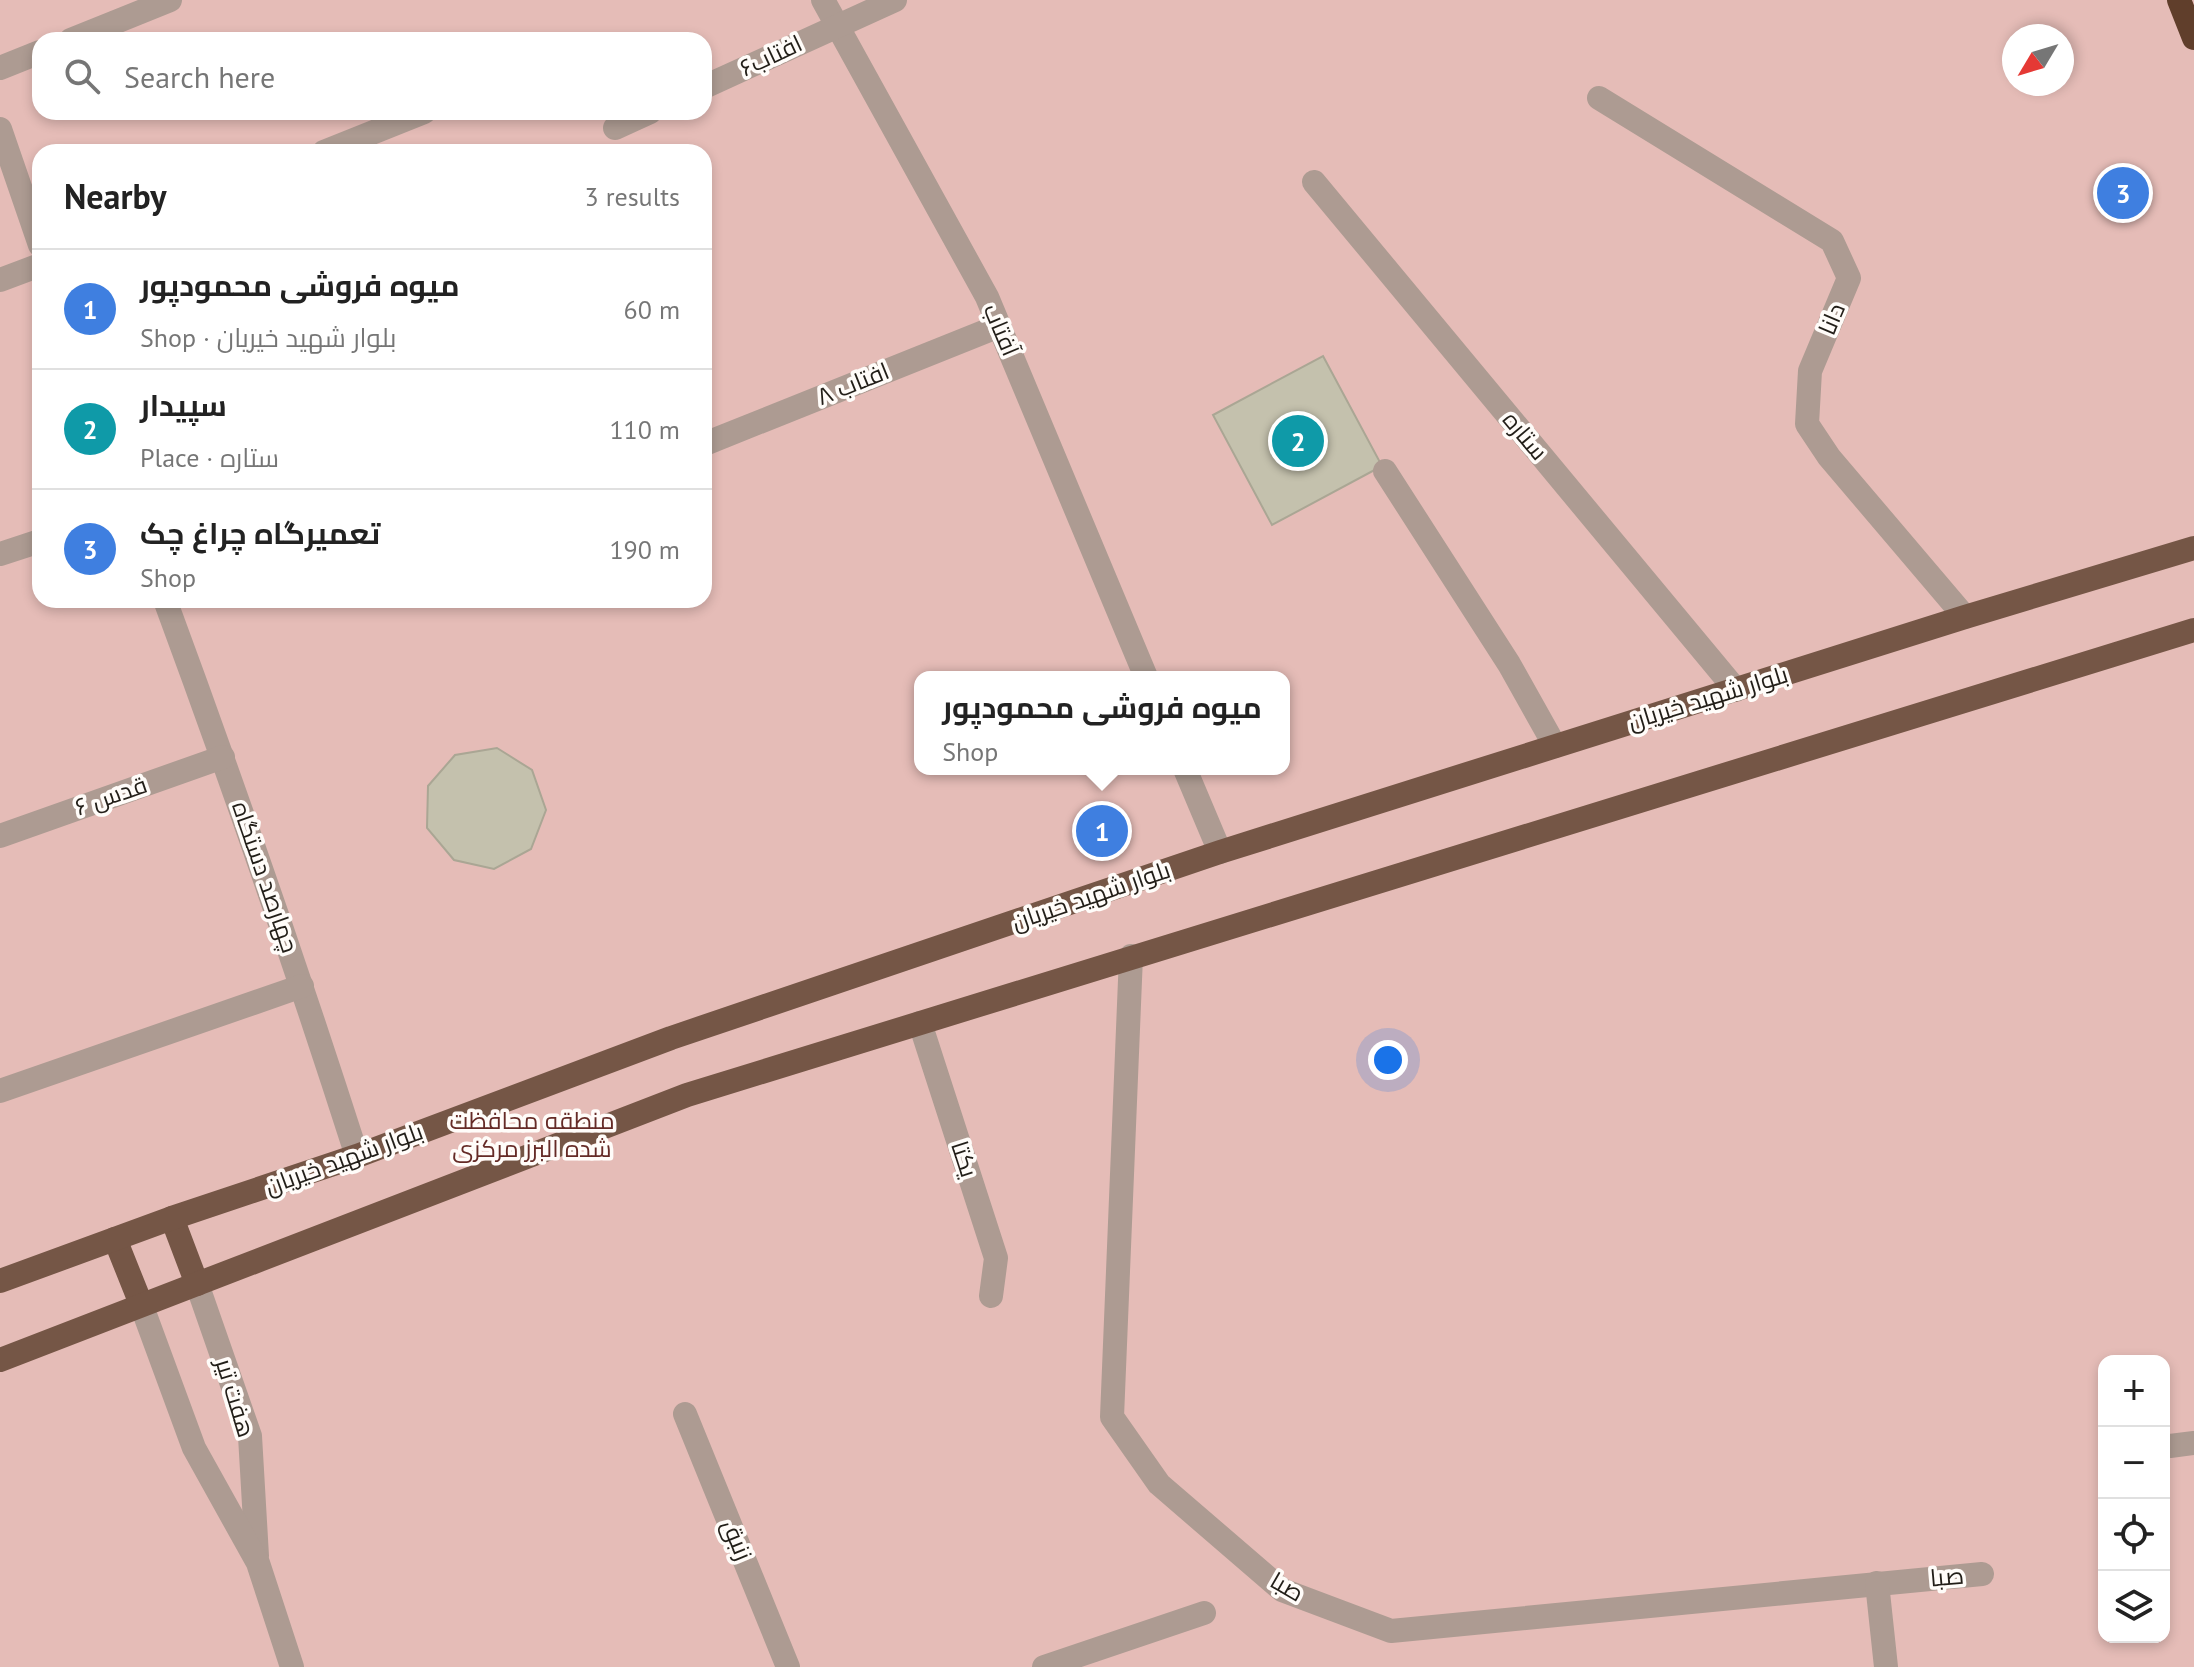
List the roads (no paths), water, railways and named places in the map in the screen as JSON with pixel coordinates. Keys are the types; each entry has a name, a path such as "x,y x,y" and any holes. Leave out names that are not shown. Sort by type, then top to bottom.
{"highway":[{"path":"2179,0 2194,38"}],"main road":[{"name":"بلوار شهید خیریان","path":"0,1281 172,1218 357,1156 671,1038 1220,852 2194,548"},
{"path":"0,1360 687,1095 2194,630"},
{"path":"172,1218 197,1284"},
{"path":"115,1239 141,1304"}],"street":[{"path":"91,32 170,0"},
{"name":"آفتاب","path":"823,0 987,297 1143,671"},
{"name":"افتاب۶","path":"712,83 895,0"},
{"path":"0,68 32,55"},
{"name":"دانا","path":"1599,98 1832,241 1849,278 1810,371 1807,424 1829,457 1965,617"},
{"path":"344,144 404,120"},
{"path":"615,128 632,120"},
{"path":"0,129 32,222"},
{"name":"ستاره","path":"1314,182 1736,690"},
{"path":"0,280 32,268"},
{"name":"افتاب ۸","path":"712,441 999,326"},
{"path":"1385,471 1509,664 1555,746"},
{"path":"0,554 32,544"},
{"name":"چهارصد دستگاه","path":"168,608 302,986 357,1156"},
{"name":"قدس ۶","path":"0,836 223,757"},
{"path":"1188,775 1220,852"},
{"name":"صبا","path":"1131,956 1112,1417 1159,1484 1282,1590 1391,1631 1982,1574"},
{"path":"0,1091 302,986"},
{"name":"یکتا","path":"920,1023 996,1258 991,1296"},
{"name":"هفت تیر","path":"197,1284 250,1436 258,1563"},
{"name":"هفت تیر","path":"141,1304 194,1448 258,1563 292,1667"},
{"name":"زنبق","path":"685,1414 788,1667"},
{"path":"1877,1583 1886,1667"},
{"path":"1044,1667 1204,1613"}],"place":[{"name":"تعمیرگاه چراغ چک","path":"2123,193"},
{"name":"سپیدار","path":"1298,441"},
{"name":"میوه فروشی محمودپور","path":"1102,831"}],"park label":[{"name":"منطقه محافظت شده البرز مرکزی","path":"532,1135"}]}
